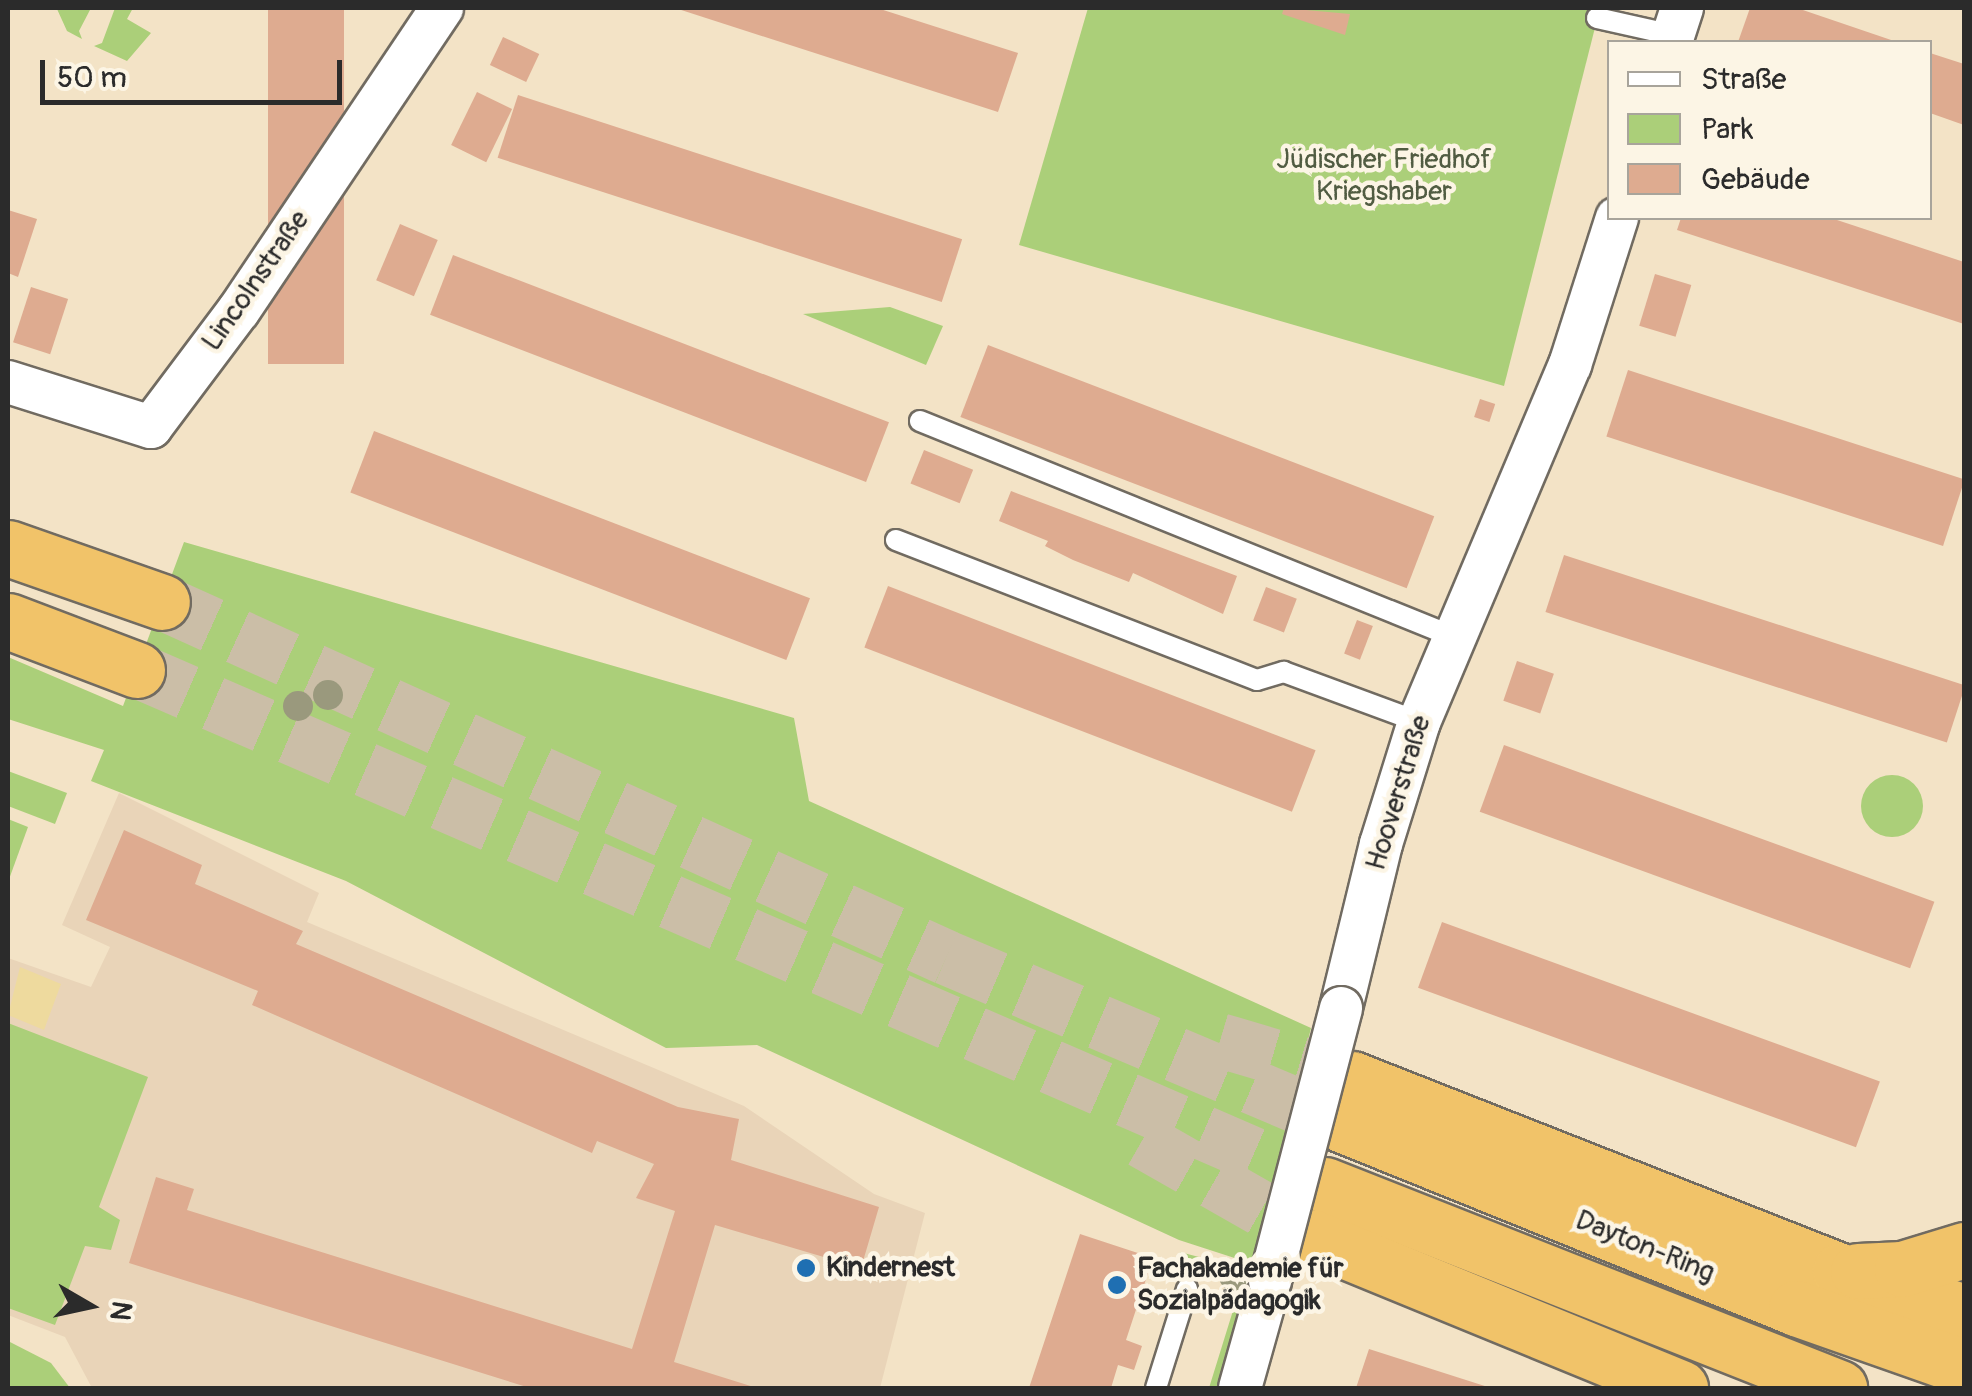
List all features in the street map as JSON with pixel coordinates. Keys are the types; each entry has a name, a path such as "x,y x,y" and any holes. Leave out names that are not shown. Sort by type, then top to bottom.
{"highway":[{"path":"8,548 162,602"},
{"path":"8,621 137,670"},
{"name":"Dayton-Ring","path":"1840,1271 1346,1102 1796,1308 1958,1337"},
{"path":"1680,1388 1318,1211 1839,1388"},
{"path":"1840,1271 1902,1269 1964,1250"},
{"path":"1840,1271 1958,1337"}],"street":[{"name":"Lincolnstraße","path":"8,382 151,427 239,310 442,8"},
{"name":"Hooverstraße","path":"1240,1388 1381,844 1419,722 1452,636 1570,365 1616,220"}],"lane":[{"path":"1597,18 1675,28"},
{"path":"920,421 1452,636"},
{"path":"896,540 1257,680 1284,672 1419,722"},
{"path":"1156,1388 1187,1289"}],"shaded area":[{"path":"119,793 319,893 307,922 744,1106 874,1194 925,1213 880,1388 92,1388 65,1337 8,1315 8,958 91,987 110,947 62,925"}],"green space":[{"path":"91,8 79,31 82,39 67,31 57,9"},
{"path":"115,8 133,8 127,19 151,33 127,61 94,46 102,43"},
{"name":"Jüdischer Friedhof Kriegshaber","path":"1088,8 1600,8 1504,386 1019,245"},
{"path":"890,307 943,326 926,365 803,314"},
{"path":"184,542 794,718 809,801 1311,1028 1253,1264 1179,1240 757,1045 666,1048 346,881 91,781 104,750 8,719 8,657 123,706"},
{"path":"8,771 67,793 55,824 8,806"},
{"path":"1892,775 1914,784 1923,806 1914,828 1892,837 1870,828 1861,806 1870,784"},
{"path":"8,819 28,827 8,882"},
{"path":"8,1023 148,1077 99,1207 120,1220 111,1250 85,1246 55,1325 8,1308"},
{"path":"1180,1252 1248,1270 1218,1388 1209,1388 1240,1288 1175,1265"},
{"path":"8,1341 51,1363 70,1388 8,1388"}],"sand":[{"path":"20,967 61,984 44,1030 8,1015"}],"building":[{"path":"268,8 344,8 344,364 268,364"},
{"path":"675,8 877,8 1018,53 998,112"},
{"path":"1284,8 1350,14 1345,35 1282,14"},
{"path":"1750,8 1797,8 1891,40 1739,40"},
{"path":"503,37 539,54 526,82 490,65"},
{"path":"1932,54 1964,64 1964,125 1932,114"},
{"path":"477,92 512,109 486,162 451,145"},
{"path":"518,95 962,239 942,302 498,158"},
{"path":"8,210 37,219 18,277 8,273"},
{"path":"1680,220 1837,220 1964,262 1964,324 1677,230"},
{"path":"400,224 438,240 414,296 376,280"},
{"path":"453,255 889,422 866,482 430,315"},
{"path":"1655,274 1691,285 1676,337 1639,326"},
{"path":"31,287 68,299 50,354 13,342"},
{"path":"988,345 1434,516 1407,588 960,417"},
{"path":"1628,370 1964,479 1943,546 1606,437"},
{"path":"1480,399 1495,404 1489,422 1474,417"},
{"path":"374,431 810,598 786,660 350,493"},
{"path":"924,450 973,470 960,503 911,483"},
{"path":"1011,491 1237,576 1223,614 1133,573 1129,582 1073,560 1045,546 1048,541 999,521"},
{"path":"1564,555 1964,685 1947,742 1545,612"},
{"path":"888,586 1316,750 1292,812 864,648"},
{"path":"1266,587 1297,599 1284,632 1253,621"},
{"path":"1357,620 1373,626 1360,660 1344,654"},
{"path":"1517,661 1554,674 1540,713 1503,701"},
{"path":"1504,745 1934,902 1910,968 1480,812"},
{"path":"124,830 202,865 195,884 303,931 296,944 678,1107 739,1119 731,1160 879,1207 861,1268 715,1225 674,1362 757,1388 530,1388 129,1263 156,1177 194,1189 187,1210 632,1349 675,1211 636,1198 654,1164 597,1141 592,1153 252,1005 258,991 86,920"},
{"path":"1442,922 1880,1081 1856,1147 1418,988"},
{"path":"1080,1234 1153,1258 1126,1340 1142,1346 1134,1370 1118,1365 1111,1388 1029,1388"},
{"path":"1369,1349 1491,1388 1356,1388"}],"tunnel":[{"path":"162,602 946,957 1341,1124"},
{"path":"137,670 1325,1185"},
{"path":"1220,1040 1352,1079"},
{"path":"1142,1140 1312,1237"}],"place":[{"name":"Kindernest","path":"806,1268"},
{"name":"Fachakademie für Sozialpädagogik","path":"1117,1285"}]}
